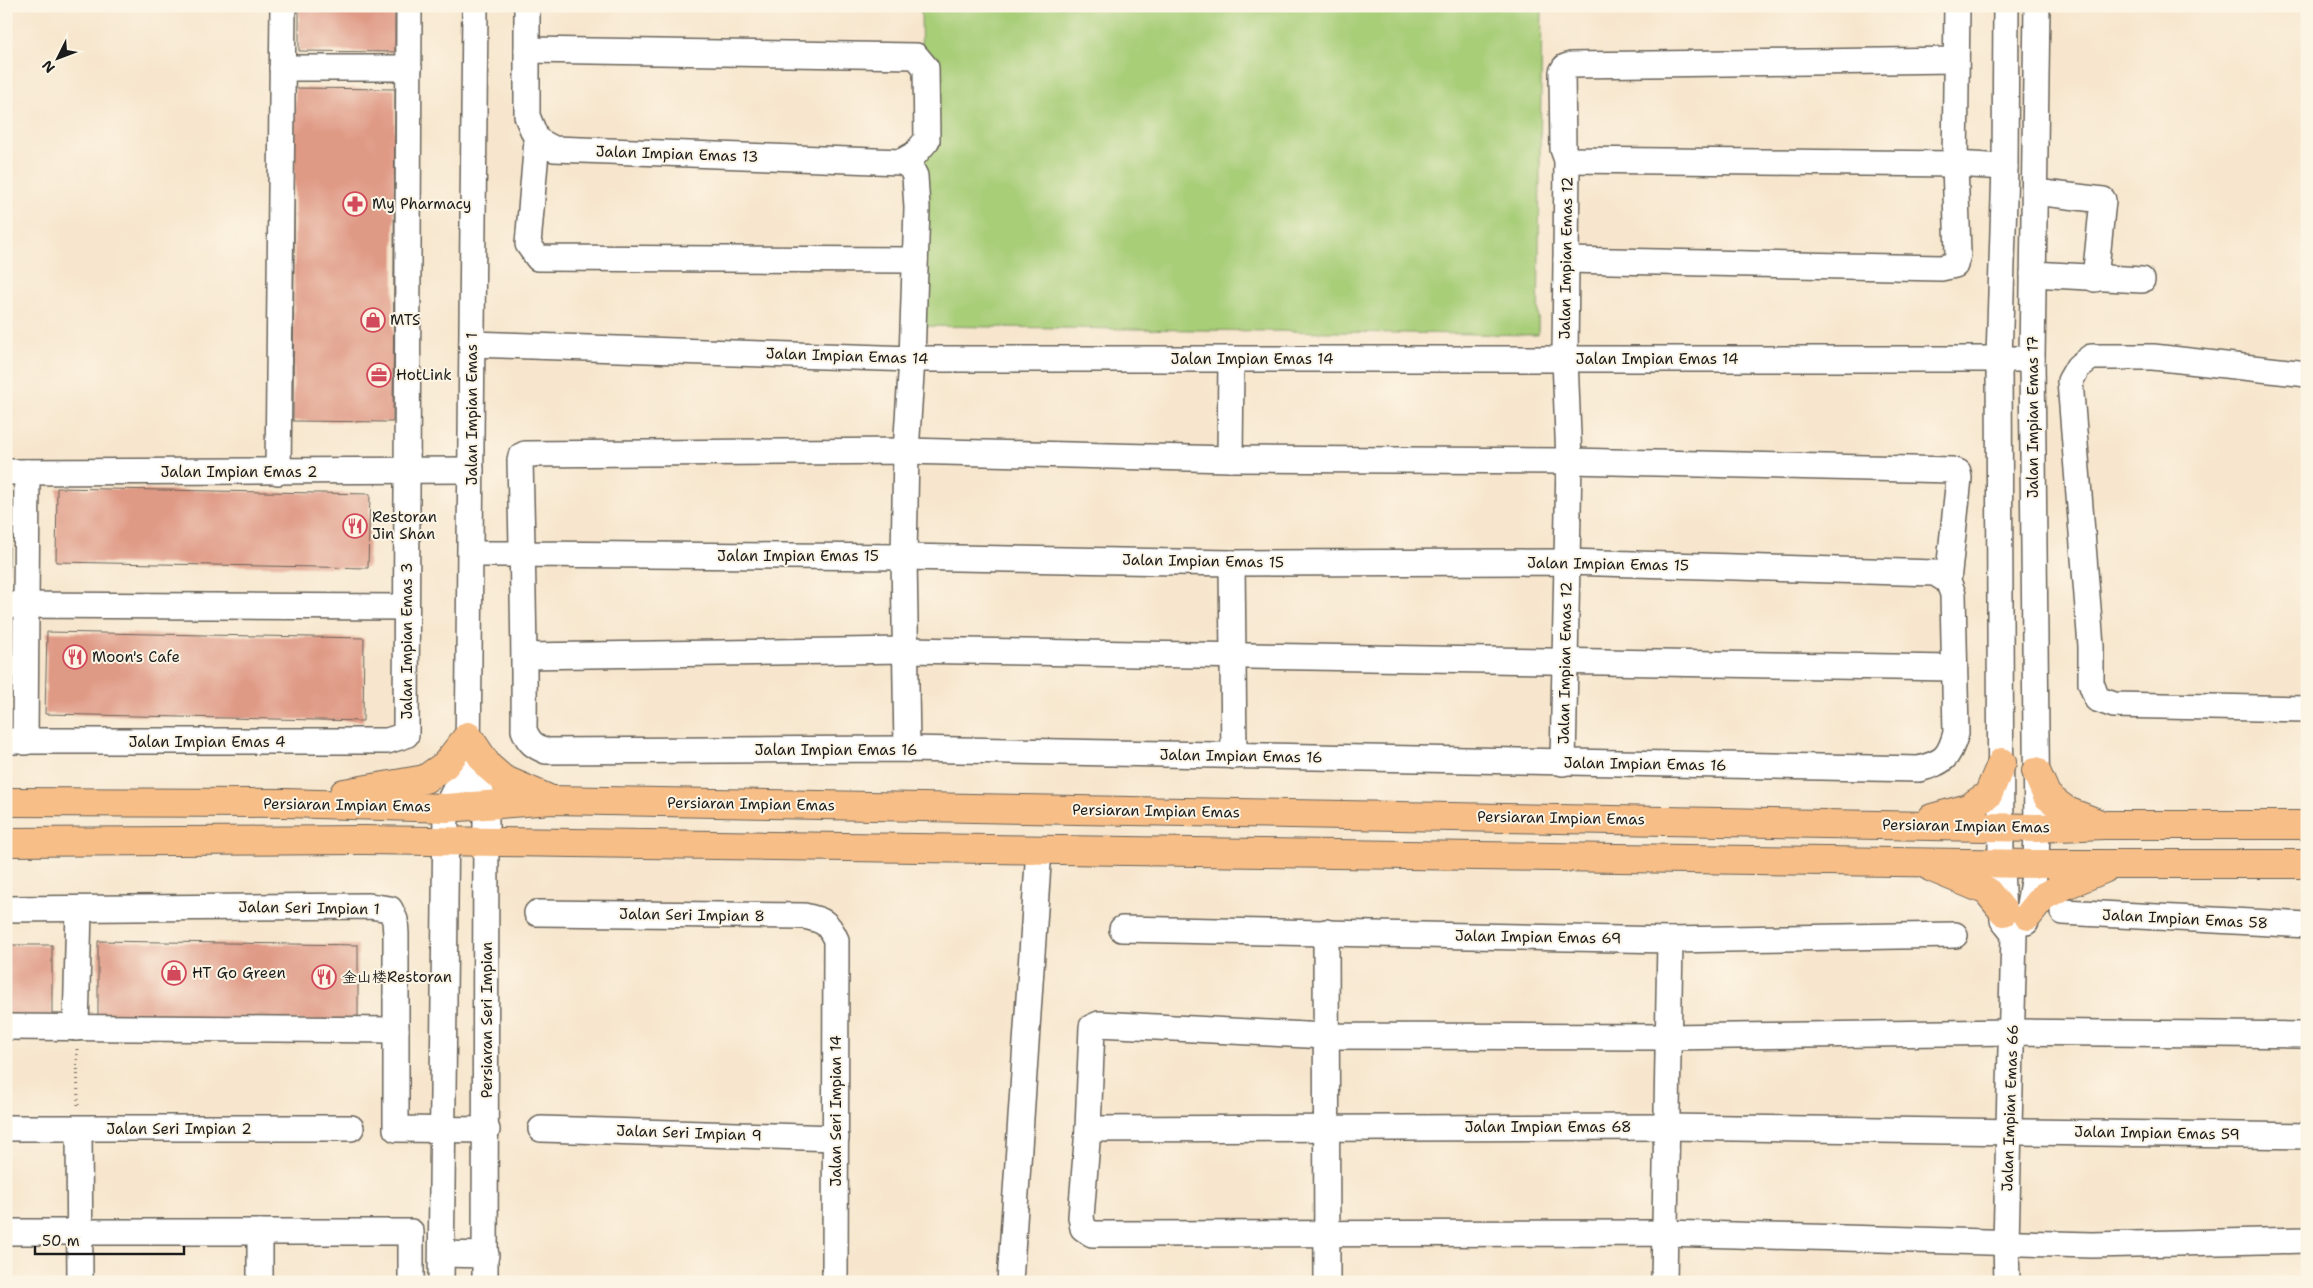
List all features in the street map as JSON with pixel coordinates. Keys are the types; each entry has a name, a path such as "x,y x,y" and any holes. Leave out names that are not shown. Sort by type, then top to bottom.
{"main road":[{"path":"286,803 425,779 468,749 502,779 552,800"},
{"path":"1909,825 1968,808 1988,795 2002,762"},
{"path":"2036,771 2047,796 2067,811 2104,825"},
{"name":"Persiaran Impian Emas","path":"6,802 286,803 446,808 552,800 2002,828 2104,825 2307,825"},
{"path":"6,842 353,840 2036,864 2307,864"},
{"path":"1915,861 1986,891 2015,921 2044,896 2117,864"}],"street":[{"path":"278,472 282,6"},
{"name":"Jalan Impian Emas 3","path":"406,735 409,6"},
{"name":"Jalan Impian Emas 1","path":"446,808 468,749 475,6"},
{"path":"527,6 527,116 537,140 528,244 538,258 915,260"},
{"path":"1566,260 1941,268 1955,264 1958,254 1955,164 1957,6"},
{"path":"2002,828 1999,358 2005,167 2006,6"},
{"name":"Jalan Impian Emas 17","path":"2036,864 2032,359 2037,6"},
{"path":"527,50 916,56 926,68 927,140 915,154 901,162"},
{"path":"1567,160 1563,149 1562,72 1565,67 1571,65 1956,60"},
{"path":"282,68 409,68"},
{"name":"Jalan Impian Emas 13","path":"537,140 554,149 901,162"},
{"name":"Jalan Impian Emas 12","path":"1563,763 1569,461 1565,359 1567,160 1955,164 2005,167"},
{"path":"901,162 910,166 916,176 917,208 912,358 906,451 904,557 907,750"},
{"path":"2035,192 2103,200 2095,279"},
{"path":"2033,274 2095,279 2142,280"},
{"name":"Jalan Impian Emas 14","path":"472,344 912,358 2032,359"},
{"path":"2307,374 2153,357 2091,356 2078,367 2070,381 2091,646 2091,683 2097,699 2114,705 2307,709"},
{"path":"1230,458 1231,359"},
{"name":"Jalan Impian Emas 16","path":"906,451 1230,458 1569,461 1952,470 1958,472 1959,478 1942,577 1953,594 1953,668 1956,733 1952,748 1944,760 1919,769 907,750 546,751 533,746 524,730 525,656 521,456 525,454 906,451"},
{"name":"Jalan Impian Emas 2","path":"17,472 471,470"},
{"path":"16,742 17,472"},
{"name":"Jalan Impian Emas 15","path":"471,554 904,557 1232,562 1567,562 1942,577"},
{"path":"1232,562 1234,756"},
{"path":"17,606 406,607"},
{"path":"525,656 906,650 1953,668"},
{"name":"Jalan Impian Emas 4","path":"16,742 387,741 406,735"},
{"name":"Persiaran Seri Impian","path":"468,749 486,804 486,1282"},
{"path":"441,1282 446,808"},
{"name":"Jalan Impian Emas 66","path":"2002,828 2002,863 2015,921 2008,1130 2006,1242 2008,1282"},
{"path":"1010,1282 1039,849"},
{"name":"Jalan Impian Emas 66","path":"2015,921 2036,864"},
{"name":"Jalan Seri Impian 1","path":"6,909 369,906 390,909 395,920 396,934 396,1129 444,1130"},
{"path":"76,1028 79,909"},
{"name":"Jalan Seri Impian 8","path":"537,912 804,916 820,919 830,927 836,940"},
{"name":"Jalan Impian Emas 58","path":"2063,912 2307,925"},
{"name":"Jalan Impian Emas 69","path":"1122,929 1670,940 1955,935"},
{"path":"1326,932 1327,1282"},
{"name":"Jalan Seri Impian 14","path":"835,1282 836,940"},
{"path":"1664,1282 1670,940"},
{"path":"2307,1035 2012,1032 1668,1037 1326,1036 1099,1024 1092,1027 1088,1129 1081,1217 1083,1228 1092,1234 1665,1234 2092,1245 2307,1240"},
{"path":"6,1027 396,1030"},
{"name":"Jalan Impian Emas 68","path":"1088,1129 1667,1127 2008,1130"},
{"name":"Jalan Seri Impian 2","path":"6,1128 351,1128"},
{"path":"79,1129 80,1282"},
{"name":"Jalan Seri Impian 9","path":"541,1129 836,1138"},
{"path":"444,1130 487,1130"},
{"name":"Jalan Impian Emas 59","path":"2008,1130 2307,1136"},
{"path":"6,1232 412,1232 411,1282"},
{"path":"260,1232 260,1282"},
{"path":"442,1254 486,1255"}],"path":[{"path":"76,1028 79,1129"}],"green space":[{"path":"921,6 1542,6 1538,335 925,326"}],"building":[{"path":"299,6 395,6 395,52 299,51"},
{"path":"295,88 395,89 393,422 293,421"},
{"path":"57,488 370,494 368,568 56,562"},
{"path":"6,499 10,499 9,574 6,574"},
{"path":"47,632 364,638 363,721 45,714"},
{"path":"98,941 358,945 358,1022 98,1018"},
{"path":"6,945 52,945 52,1016 6,1016"}],"place":[{"name":"My Pharmacy","path":"355,204"},
{"name":"MTS","path":"373,320"},
{"name":"HotLink","path":"379,375"},
{"name":"Restoran Jin Shan","path":"355,526"},
{"name":"Moon's Cafe","path":"75,657"},
{"name":"HT Go Green","path":"174,973"},
{"name":"金山楼Restoran","path":"324,977"}]}
